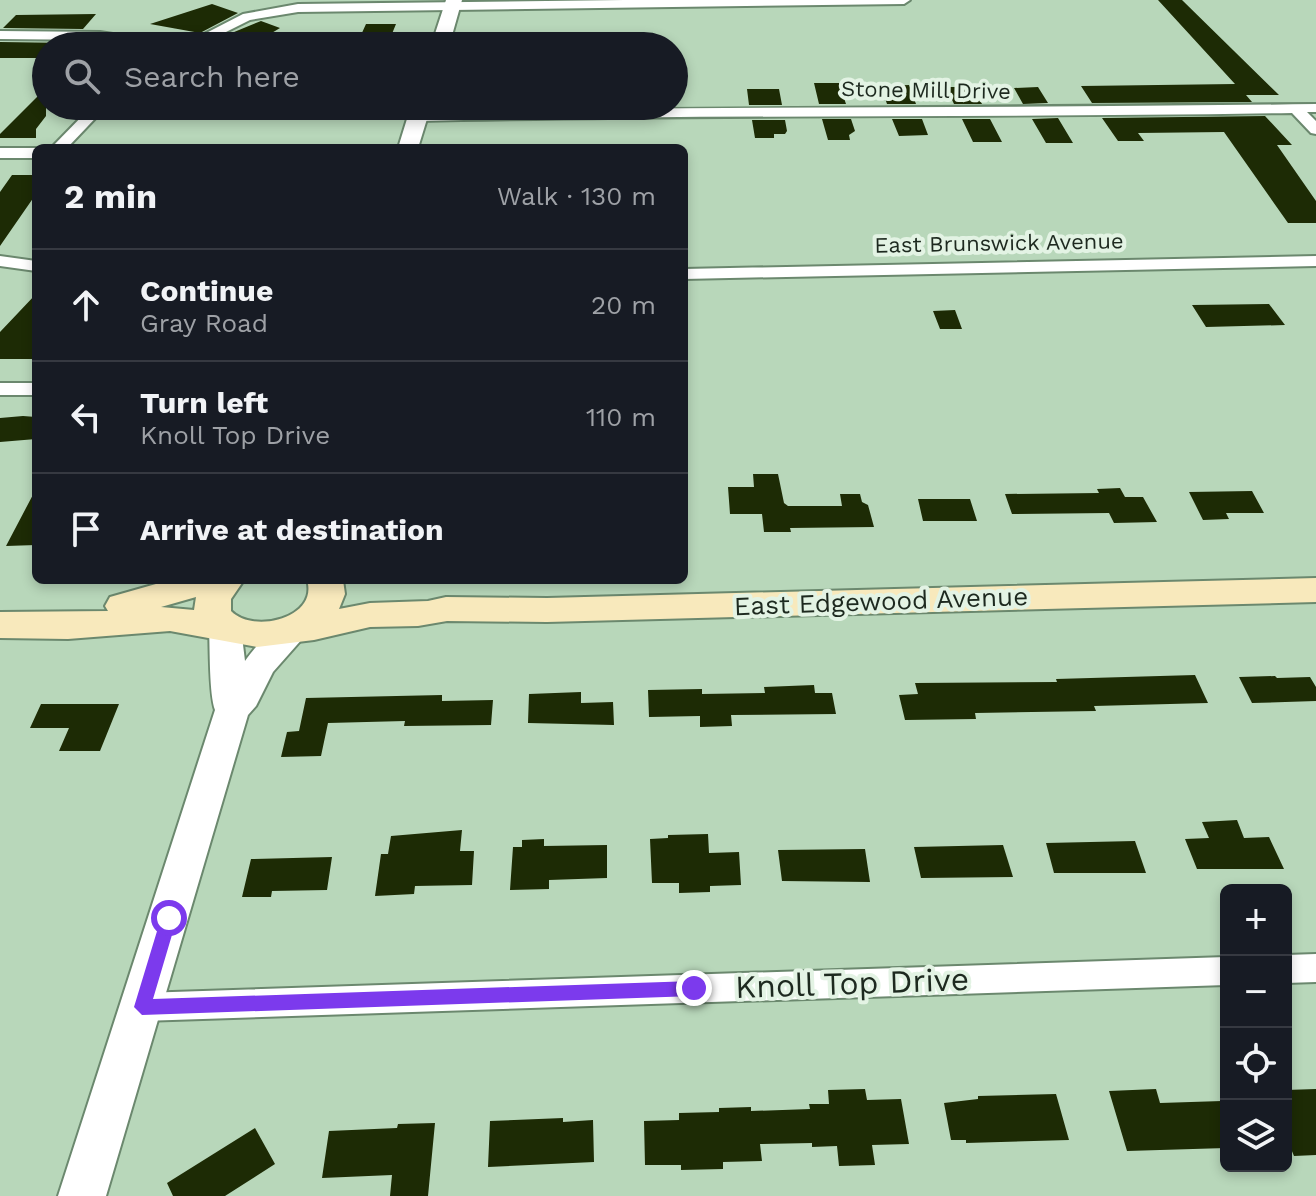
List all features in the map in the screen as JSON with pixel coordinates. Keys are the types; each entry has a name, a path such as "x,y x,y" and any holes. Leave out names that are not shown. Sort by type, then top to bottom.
{"main road":[{"path":"44,624 160,597 199,584"},
{"path":"222,584 212,603 214,617 225,628"},
{"path":"295,629 323,607 328,593 326,584"},
{"name":"East Edgewood Avenue","path":"343,584 364,595 438,603 446,609"},
{"name":"East Edgewood Avenue","path":"225,628 242,635 257,636 309,629 372,615 436,613 446,609 547,610 1316,590"},
{"path":"0,625 68,626 170,619 225,628"}],"street":[{"path":"215,32 233,23 280,10 453,3 904,0"},
{"path":"444,32 453,3"},
{"path":"0,35 32,35"},
{"name":"Stone Mill Drive","path":"688,112 1050,113 1316,108"},
{"path":"1296,109 1316,130"},
{"path":"63,144 86,120"},
{"path":"409,144 417,120"},
{"path":"0,153 32,153"},
{"path":"0,261 32,265"},
{"name":"East Brunswick Avenue","path":"688,274 1316,261"},
{"path":"0,389 32,389"},
{"path":"225,628 230,684 227,697 232,710"},
{"path":"82,1196 232,710 244,697 259,666 295,629"},
{"path":"1292,969 1316,968"},
{"name":"Knoll Top Drive","path":"142,1007 1220,971"}],"building":[{"path":"1158,0 1182,0 1279,95 1246,95 1252,102 1092,103 1081,86 1235,84"},
{"path":"212,4 238,13 202,32 150,24"},
{"path":"96,14 83,29 3,28 16,15"},
{"path":"261,21 280,28 273,32 234,32"},
{"path":"366,24 396,24 393,32 362,32"},
{"path":"0,42 32,42 32,58 0,58"},
{"path":"814,83 839,83 846,104 819,104"},
{"path":"909,85 916,104 887,104 881,86"},
{"path":"946,87 973,87 982,104 954,104"},
{"path":"1038,87 1048,103 1023,104 1014,88"},
{"path":"747,89 779,89 782,105 749,105"},
{"path":"32,102 32,120 43,120 36,129 36,138 0,138 0,134"},
{"path":"1265,116 1292,145 1277,145 1316,201 1316,223 1288,223 1224,132 1138,133 1144,141 1118,141 1102,118"},
{"path":"1058,118 1073,143 1046,143 1032,119"},
{"path":"822,119 851,119 855,131 849,135 850,140 828,140"},
{"path":"892,119 922,119 928,135 899,136"},
{"path":"962,119 990,119 1002,142 973,142"},
{"path":"752,120 785,120 787,131 785,134 774,134 774,138 755,138"},
{"path":"12,175 32,175 32,200 0,246 0,192"},
{"path":"32,298 32,359 0,359 0,332"},
{"path":"1269,304 1285,325 1206,327 1192,305"},
{"path":"955,310 962,329 940,329 933,311"},
{"path":"32,417 32,439 0,442 0,418"},
{"path":"753,474 778,474 784,503 788,506 842,506 840,494 860,494 862,502 868,505 874,527 790,528 791,532 764,532 762,514 730,514 728,487 754,487"},
{"path":"1120,488 1125,497 1143,497 1157,522 1114,523 1109,513 1012,514 1005,494 1099,493 1097,489"},
{"path":"1252,491 1264,513 1226,513 1229,519 1203,520 1189,492"},
{"path":"32,497 32,545 6,546"},
{"path":"918,499 970,499 977,521 923,521"},
{"path":"1195,675 1208,703 1094,706 1096,711 975,713 976,719 905,720 899,695 918,694 915,683 1057,682 1056,679"},
{"path":"1239,677 1310,677 1316,687 1316,701 1252,703"},
{"path":"814,685 815,693 832,693 836,714 731,715 732,726 700,727 700,716 649,717 648,690 702,689 702,694 765,693 764,687"},
{"path":"581,692 581,703 613,702 614,725 528,723 529,694"},
{"path":"442,695 442,701 493,700 491,725 404,726 405,721 328,723 321,756 281,757 287,732 299,731 306,698"},
{"path":"41,704 119,704 100,751 59,751 69,728 30,728"},
{"path":"1237,820 1244,838 1269,837 1284,869 1197,869 1185,839 1209,838 1202,822"},
{"path":"462,830 460,851 474,851 472,885 415,886 414,894 375,896 381,854 388,854 391,836"},
{"path":"708,834 709,853 739,852 741,885 710,886 710,892 679,893 679,883 652,883 650,839 668,838 668,835"},
{"path":"544,839 544,846 607,845 607,878 549,880 549,889 510,890 513,847 522,847 522,840"},
{"path":"1135,841 1146,873 1054,873 1046,843"},
{"path":"1003,845 1013,877 921,878 914,847"},
{"path":"865,849 870,882 782,881 778,850"},
{"path":"332,857 327,890 272,891 271,897 242,897 251,859"},
{"path":"865,1089 867,1100 901,1099 909,1144 872,1145 875,1165 839,1166 837,1146 812,1147 812,1143 760,1144 762,1161 723,1162 723,1169 681,1170 681,1165 645,1165 644,1121 679,1120 679,1113 719,1112 719,1108 751,1107 751,1111 810,1109 809,1104 829,1104 828,1090"},
{"path":"1156,1089 1160,1103 1220,1101 1220,1148 1127,1151 1109,1091"},
{"path":"1316,1089 1316,1155 1294,1156 1292,1151 1292,1090"},
{"path":"1056,1094 1069,1140 966,1143 966,1140 951,1140 944,1103 978,1099 978,1096"},
{"path":"563,1118 563,1122 593,1120 594,1162 488,1167 490,1121"},
{"path":"435,1123 428,1196 390,1196 392,1175 322,1178 329,1131"},
{"path":"255,1128 275,1164 225,1196 173,1196 167,1183"}],"route":[{"path":"169,918 142,1007 694,988"}]}
